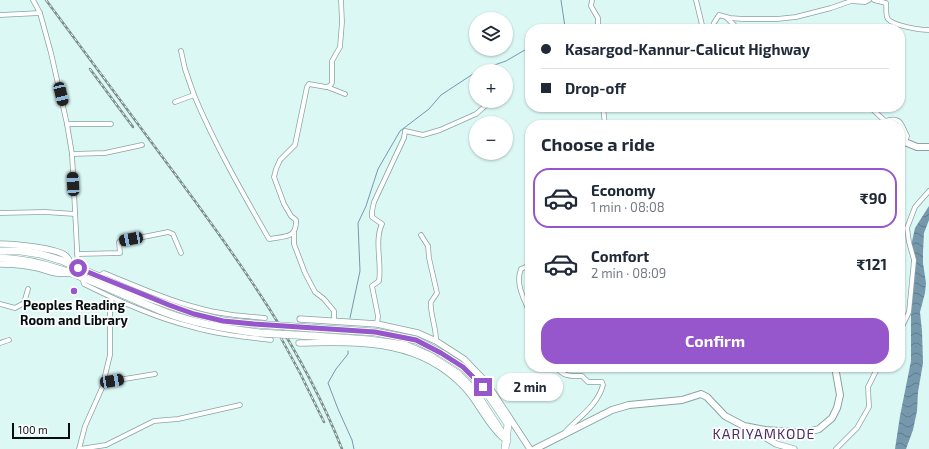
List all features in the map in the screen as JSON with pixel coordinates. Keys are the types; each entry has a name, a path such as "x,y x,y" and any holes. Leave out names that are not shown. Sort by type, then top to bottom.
{"highway":[{"path":"0,251 40,254 75,266 143,296 194,314 223,321 375,332 416,340 463,367 483,387 508,424 506,449"},
{"path":"0,258 18,258 39,263 82,278 167,313 194,322 259,333 369,340 405,345 430,356 458,374 476,393 507,441"},
{"path":"82,278 99,276"}],"main road":[{"path":"905,142 918,147 929,148"},
{"path":"535,449 612,410 629,405 682,400 701,394 707,397 725,416 744,426 765,430 805,433 819,428 832,418 837,408 840,395 836,372"}],"street":[{"path":"32,0 40,13 51,53 67,124 72,154 77,254 75,266"},
{"path":"326,86 330,86 332,83 332,60 340,47 342,22 341,0"},
{"path":"592,0 592,6 598,18 598,24"},
{"path":"696,0 702,24"},
{"path":"714,24 719,15 725,17 758,20 777,19 796,17 851,1 865,2 869,0"},
{"path":"874,0 886,3 889,20 898,24"},
{"path":"0,15 40,13"},
{"path":"725,17 733,24"},
{"path":"905,26 915,29 929,30"},
{"path":"181,51 185,70 204,120 239,188 269,239 293,235"},
{"path":"334,321 334,311 324,299 315,292 305,273 294,244 293,235 296,229 296,220 291,216 284,204 274,177 280,160 295,145 307,87 309,84 326,86 346,94"},
{"path":"175,102 194,95"},
{"path":"377,324 378,316 372,286 379,281 378,232 382,224 372,217 372,211 374,202 404,138 405,131 423,136 476,114 483,108"},
{"path":"875,112 884,120"},
{"path":"67,124 111,124"},
{"path":"72,154 105,153 142,145"},
{"path":"905,320 909,312 914,260 907,228 915,207 929,191"},
{"path":"0,213 45,212 75,214"},
{"path":"77,254 120,253 119,242 168,232 173,234 181,253"},
{"path":"421,235 428,246 436,294 431,303 431,310 435,323 436,341"},
{"path":"0,244 31,246 53,251 65,255 75,266"},
{"path":"0,264 32,267 57,274 68,273"},
{"path":"525,267 521,269 519,274 519,287 525,301"},
{"path":"99,276 104,273 196,308 224,314 265,318"},
{"path":"82,278 84,284 112,298 188,326 214,332 271,340"},
{"path":"0,304 15,308 24,303 28,289"},
{"path":"112,298 110,312 110,355 102,388 85,426 79,449 106,445 154,421 178,419 240,405"},
{"path":"300,319 377,324 418,333 436,341 464,359 486,382 530,449"},
{"path":"0,343 9,340"},
{"path":"299,343 342,342 382,345 405,350 424,358 455,378 466,389 492,428 507,441"},
{"path":"561,372 569,376 582,376 588,382 602,382 604,385 596,400 563,434"},
{"path":"836,449 857,428 869,407 868,387 876,372"},
{"path":"104,379 112,381 155,374"},
{"path":"765,430 766,438 776,444 794,449"}],"water":[{"path":"929,206 929,220 924,233 923,263 926,283 920,312 923,363 918,392 917,411 913,430 906,449 895,449 911,361 911,246 915,228"}],"waterway":[{"path":"561,0 565,24"},
{"path":"497,64 506,61 525,50"},
{"path":"350,318 360,271 358,223 366,206 378,169 400,131 429,109 441,95 469,77"},
{"path":"348,351 348,354 336,369 328,383 352,440 354,449"}],"railway":[{"path":"46,0 202,210 269,308 309,377 342,449"},
{"path":"90,69 133,127"},
{"path":"281,338 324,422"}],"place":[{"name":"Peoples Reading Room and Library","path":"74,291"}],"district":[{"name":"KARIYAMKODE","path":"764,433"}],"route":[{"path":"78,268 143,296 194,314 223,321 375,332 416,340 463,367 483,387"}]}
